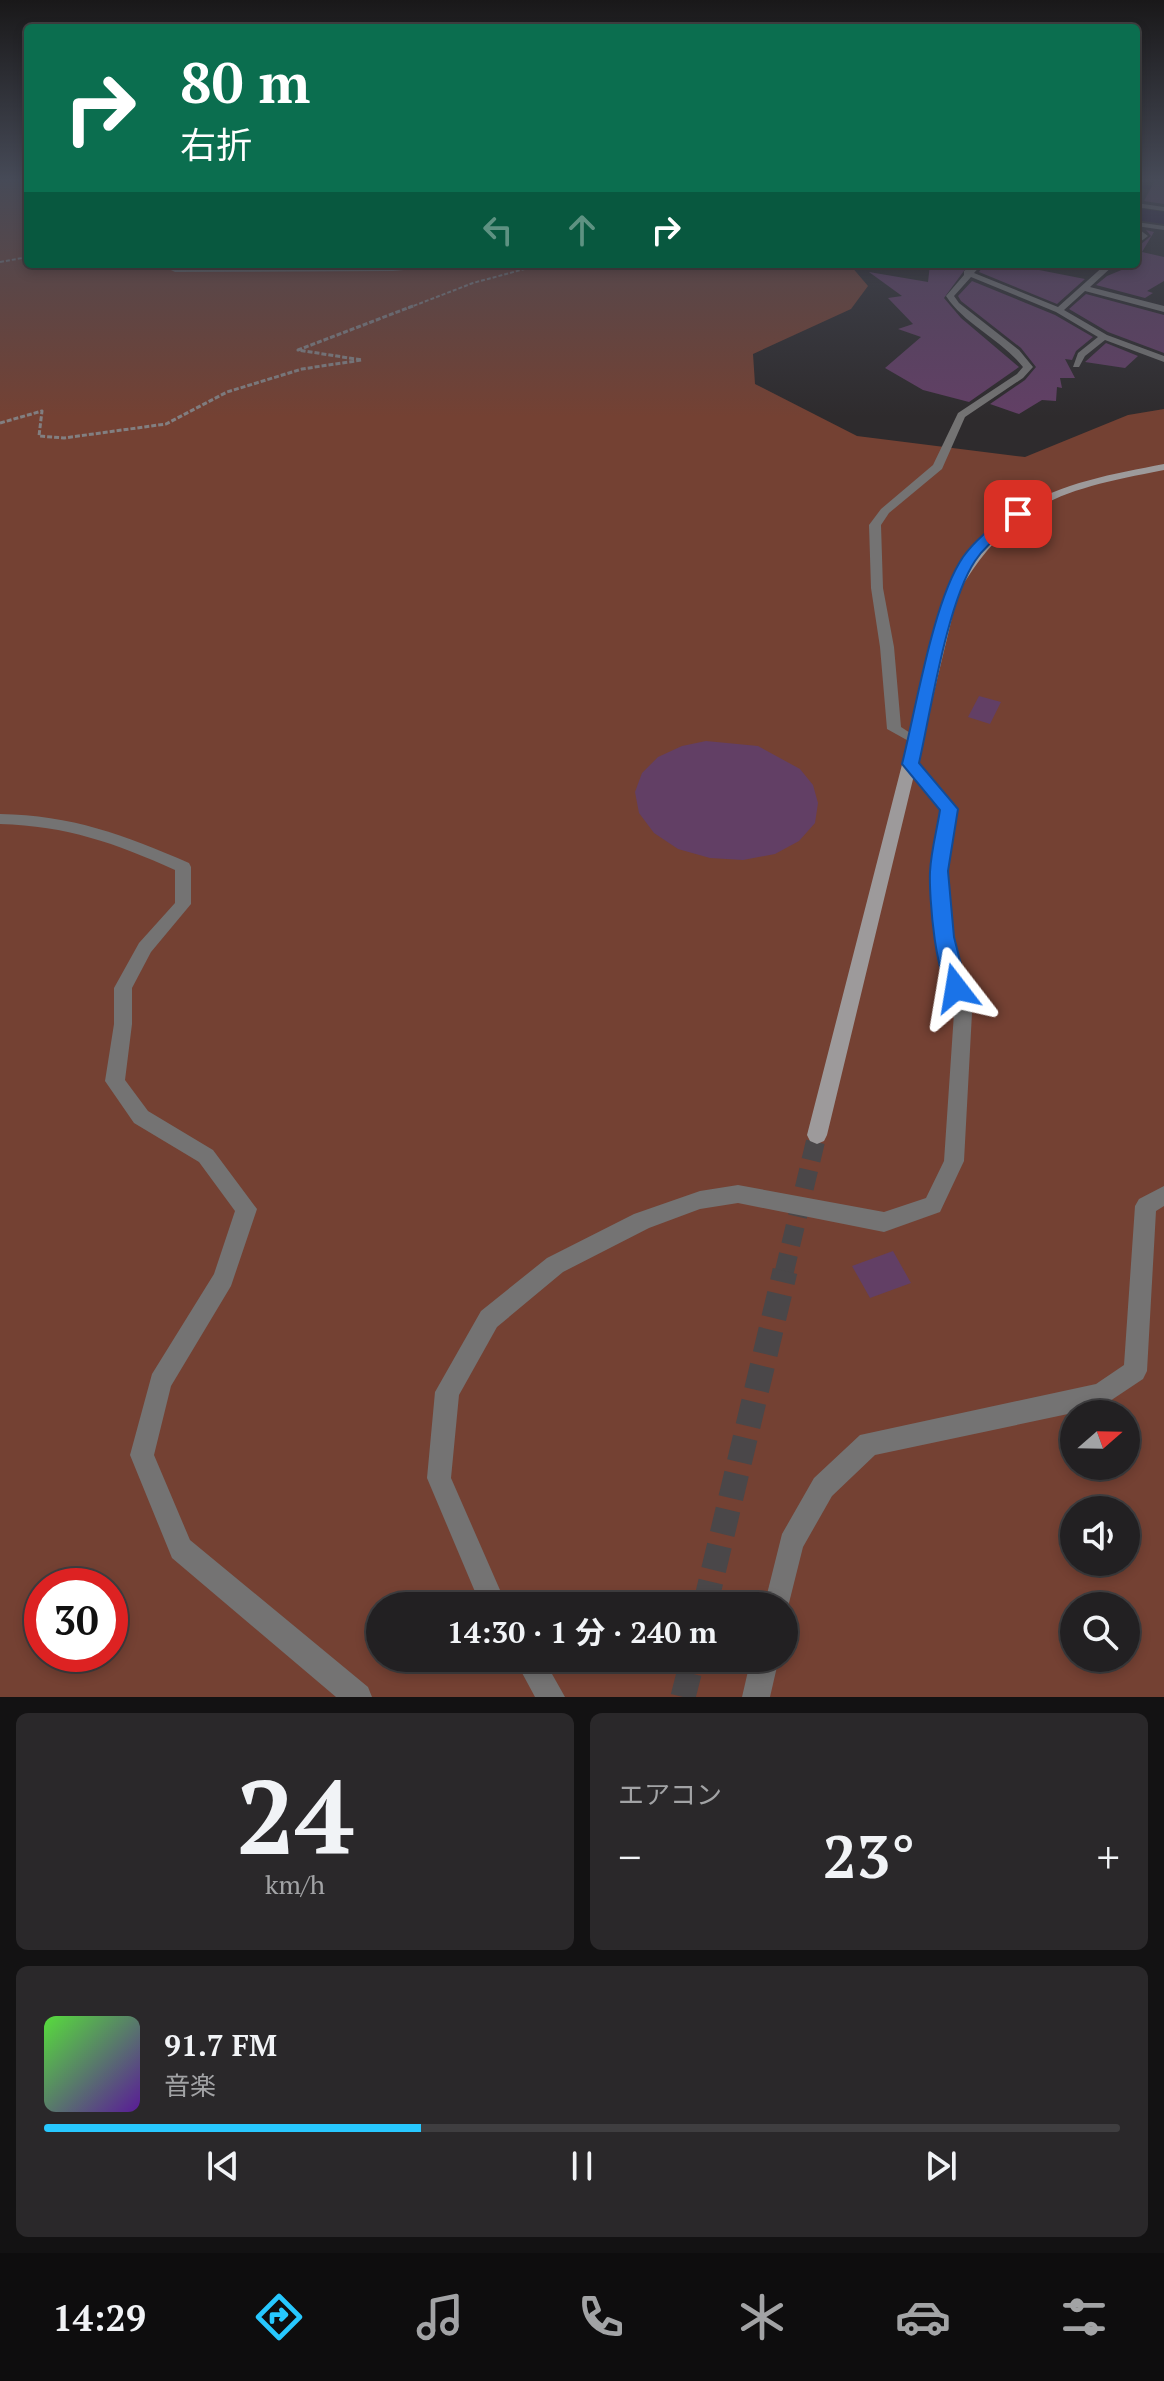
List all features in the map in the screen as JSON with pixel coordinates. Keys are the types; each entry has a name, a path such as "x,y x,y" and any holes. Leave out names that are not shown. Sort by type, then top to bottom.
{"street":[{"path":"175,270 182,268"},
{"path":"175,270 408,268"},
{"path":"914,740 894,729 887,647 877,588 875,525 885,511 938,467 961,415 1028,367 1016,352 956,305 950,296 973,268"},
{"path":"1059,310 1106,268"},
{"path":"967,273 1059,310 1104,337 1164,359"},
{"path":"1084,288 1164,309"},
{"path":"1076,365 1081,355 1104,337"},
{"path":"817,1135 952,593 969,558 998,528 1038,501 1074,486 1164,467"},
{"path":"488,1592 439,1478 447,1392 489,1319 555,1265 642,1221 700,1200 738,1194 884,1222 933,1205 954,1161 963,1013 944,937 939,871 949,809 910,764"},
{"path":"0,819 46,818 115,836 183,867 183,904 145,948 123,988 123,1024 115,1081 141,1117 206,1156 246,1209 223,1279 160,1382 142,1455 181,1549 358,1697"},
{"path":"780,1592 791,1543 823,1487 869,1444 1101,1395 1135,1371 1146,1206 1164,1195"},
{"path":"536,1672 551,1697"},
{"path":"756,1697 762,1672"}],"path":[{"path":"150,268 175,270"},
{"path":"0,423 42,411 39,436 64,438 166,424 227,392 302,369 362,360 298,350 473,283 528,268"}],"shaded area":[{"path":"0,259 24,259 24,268 853,268 868,286 851,309 753,354 755,384 857,436 1025,457 1128,415 1164,409 1164,1697 0,1697"}],"building":[{"path":"1140,259 1164,259 1164,281 1147,291 1153,293 1145,298 1096,285 1107,276 1126,268 1140,268"},
{"path":"930,268 966,268 944,298 961,318 1019,367 969,402 923,390 885,368 921,337 898,329 913,324 888,298 902,296 869,272 928,282"},
{"path":"982,268 1029,268 1085,279 1057,304 979,272"},
{"path":"972,281 1055,315 1093,337 1076,351 1072,360 1065,359 1075,378 1060,378 1062,388 1057,387 1056,401 1042,400 1019,414 990,404 1025,380 1036,367 1021,348 961,301 958,296"},
{"path":"1086,294 1164,315 1164,353 1108,332 1069,309"},
{"path":"1106,343 1138,356 1125,368 1085,362"},
{"path":"979,696 1001,702 990,724 968,717"},
{"path":"706,741 758,746 800,769 813,785 818,803 815,823 799,841 775,854 743,860 710,858 678,849 654,833 639,813 635,792 642,773 658,757 682,746"},
{"path":"893,1251 911,1283 870,1298 852,1266"}],"tunnel":[{"path":"784,1273 817,1135"},
{"path":"708,1592 785,1271"},
{"path":"683,1697 689,1672"}],"route":[{"path":"956,988 944,937 939,871 949,809 910,764 952,593 969,558 998,528 1018,514"}]}
